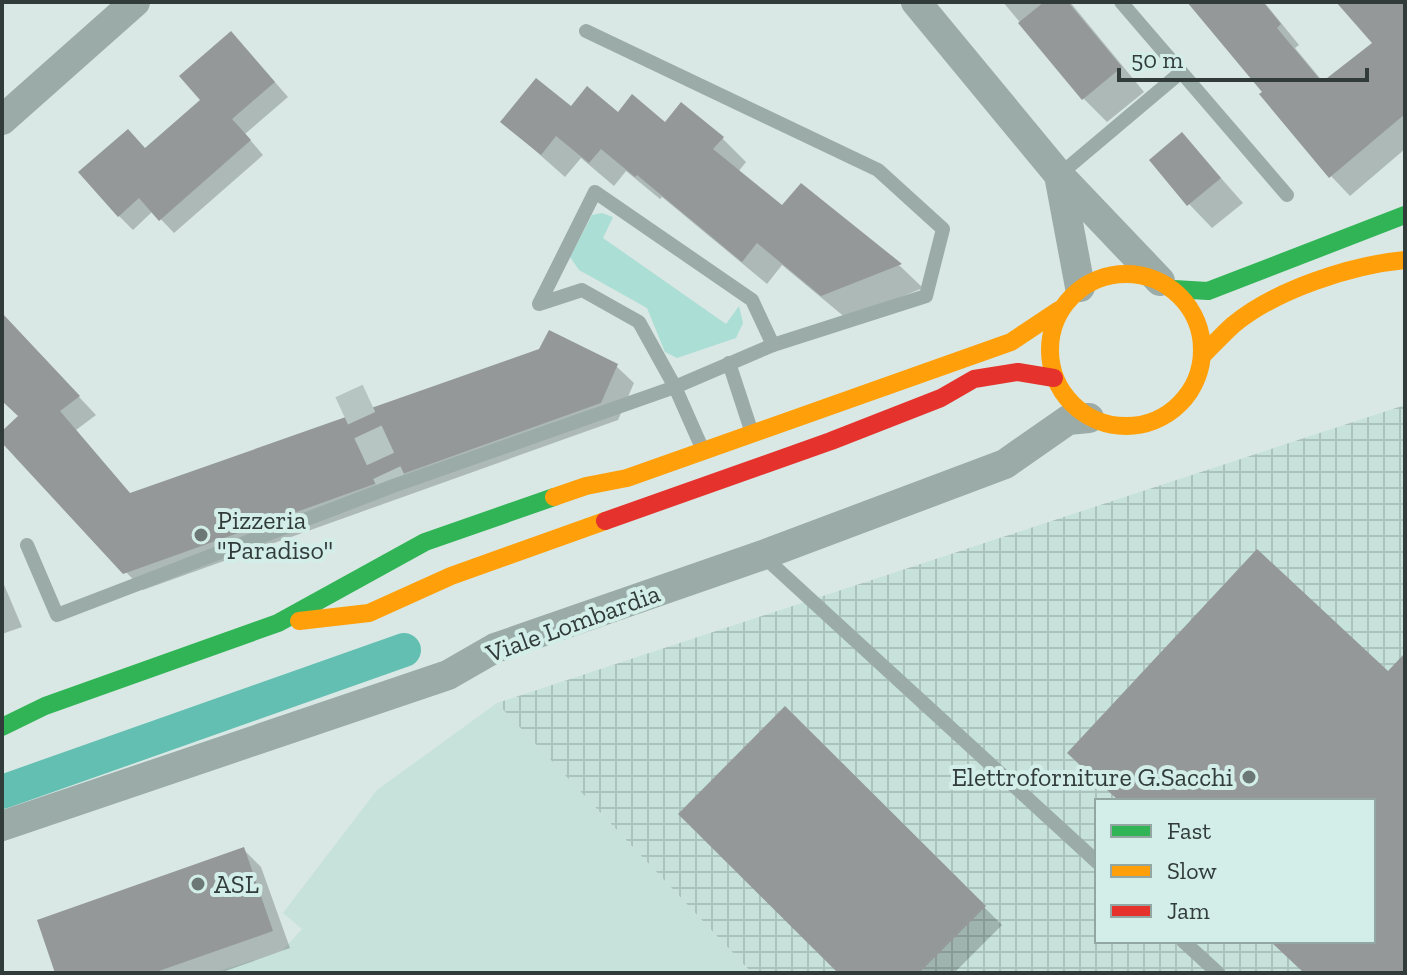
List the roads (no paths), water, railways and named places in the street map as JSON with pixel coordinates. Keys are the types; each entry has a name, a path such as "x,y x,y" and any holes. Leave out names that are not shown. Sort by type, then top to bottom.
{"main road":[{"path":"2,717 45,706 278,623 425,542 586,486 627,478 703,452 754,443 1011,342 1059,310 1080,287 1106,275 1134,273 1167,285 1208,291 1405,215"},
{"path":"1202,356 1235,323 1276,298 1338,274 1405,260"},
{"path":"1059,310 1048,344 1054,378 1066,398 1089,418 1118,427 1149,424 1175,409 1194,385 1202,356 1201,331 1191,308 1167,285"},
{"path":"278,623 369,613 451,576 831,441 941,398 974,379 1018,372 1054,378"},
{"path":"2,727 45,706"}],"street":[{"path":"2,120 135,2"},
{"path":"916,2 1059,175 1167,285"},
{"path":"1059,175 1080,287"},
{"name":"Viale Lombardia","path":"2,826 448,675 495,648 763,555 1005,464 1068,420 1089,418"}],"lane":[{"path":"1121,2 1287,195"},
{"path":"27,545 57,615 393,486 675,387 773,345 926,296 943,229 878,170 586,31"},
{"path":"1059,175 1180,73"},
{"path":"729,363 754,443 735,457 703,452 675,387 639,322 582,290 539,304 595,192 752,300 773,345"},
{"path":"785,438 831,441"},
{"path":"763,555 1095,860"},
{"path":"1185,943 1218,973"}],"waterway":[{"path":"2,792 404,650"}],"tunnel":[{"path":"349,391 393,486"}],"place":[{"name":"Pizzeria \"Paradiso\"","path":"201,535"},
{"name":"Elettroforniture G.Sacchi","path":"1249,777"},
{"name":"ASL","path":"198,884"}]}
